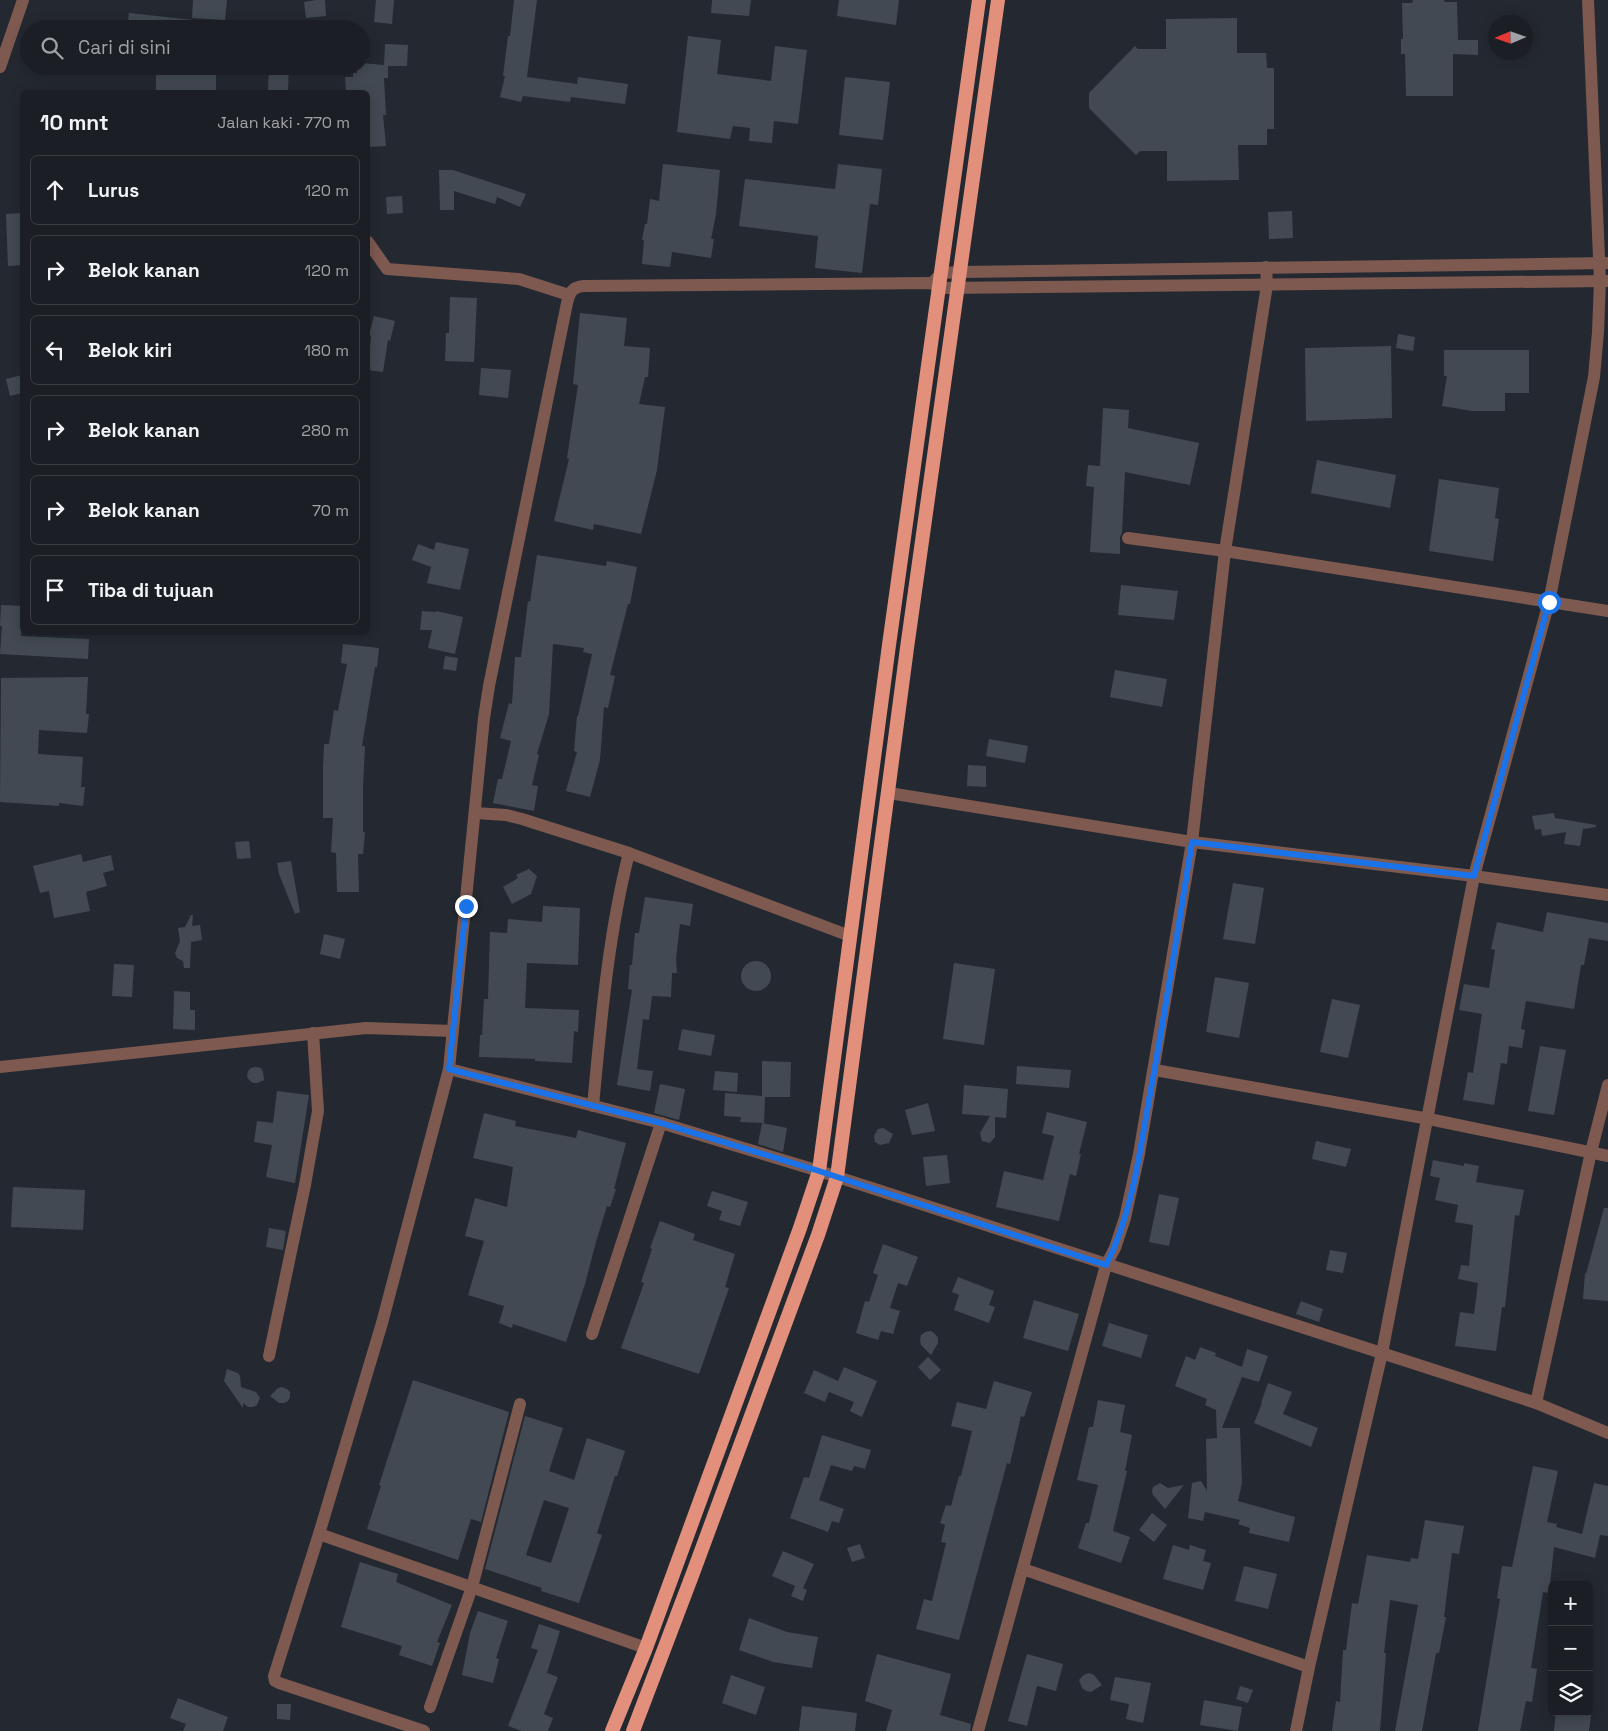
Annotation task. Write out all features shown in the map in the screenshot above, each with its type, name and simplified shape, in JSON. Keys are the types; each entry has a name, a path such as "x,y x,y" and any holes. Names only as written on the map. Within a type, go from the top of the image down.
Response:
{"highway":[{"path":"612,1731 646,1648 803,1220 819,1171 887,654 979,0"},
{"path":"633,1731 818,1235 837,1177 998,0"}],"street":[{"path":"0,67 23,0"},
{"path":"1296,1731 1309,1667 1382,1353 1474,876 1549,602 1594,377 1604,281 1604,263 1588,0"},
{"path":"370,245 387,269 519,279 570,295"},
{"path":"938,281 960,272 1604,263"},
{"path":"978,1731 1106,1265 1115,1248 1125,1218 1140,1154 1192,842 1226,551 1267,285 1266,267"},
{"path":"424,1731 279,1683 274,1679 382,1323 449,1069 484,718 572,290 576,287 584,286 938,281 959,288 1604,281"},
{"path":"1128,538 1226,551 1608,611"},
{"path":"889,793 1192,842 1474,876 1608,895"},
{"path":"475,813 506,815 629,853 850,936"},
{"path":"593,1106 615,912 629,853"},
{"path":"0,1067 366,1028 453,1031"},
{"path":"269,1356 305,1186 318,1111 313,1034"},
{"path":"449,1069 661,1123 819,1171 1536,1403 1608,1433"},
{"path":"1155,1070 1428,1119 1608,1156"},
{"path":"1536,1403 1608,1085"},
{"path":"592,1334 661,1123"},
{"path":"430,1707 472,1587 520,1404"},
{"path":"319,1534 646,1648"},
{"path":"1023,1569 1309,1667"}],"building":[{"path":"193,0 227,0 225,20 192,18"},
{"path":"325,0 326,16 306,18 304,2"},
{"path":"376,0 394,0 392,24 374,22"},
{"path":"514,0 537,0 527,77 577,84 578,77 628,84 625,104 571,97 570,102 523,96 521,102 500,97 505,76 503,76"},
{"path":"712,0 751,0 749,16 711,13"},
{"path":"839,0 899,0 896,25 837,16"},
{"path":"1413,0 1457,2 1458,40 1478,40 1478,55 1453,54 1453,96 1406,96 1405,54 1401,54 1401,39 1403,39 1402,3 1412,3"},
{"path":"129,13 193,20 128,20"},
{"path":"1237,18 1237,53 1266,53 1267,68 1274,68 1274,129 1267,129 1267,145 1238,145 1239,180 1167,181 1167,151 1140,151 1136,155 1089,108 1089,93 1135,46 1138,49 1166,49 1166,19"},
{"path":"688,36 721,40 717,74 771,81 775,46 807,50 798,124 774,121 772,143 749,141 750,128 733,126 730,139 677,132"},
{"path":"385,44 408,45 407,66 388,66 388,78 384,78 386,115 383,115 386,146 370,147 370,90 346,90 345,77 370,75 370,64 384,65"},
{"path":"156,75 216,75 216,90 156,90"},
{"path":"269,75 289,75 288,90 268,90"},
{"path":"845,77 890,82 883,140 839,135"},
{"path":"663,164 720,170 716,214 711,239 714,239 711,258 672,252 670,267 642,264 644,240 642,240 645,224 647,224 650,199 659,201"},
{"path":"838,164 882,169 878,205 870,204 862,273 815,268 818,236 739,226 745,179 835,189"},
{"path":"439,170 453,170 526,194 520,207 497,197 495,204 454,191 454,210 440,210"},
{"path":"402,196 403,213 387,214 386,197"},
{"path":"1292,211 1293,238 1269,239 1268,212"},
{"path":"20,213 20,265 8,266 6,214"},
{"path":"450,297 477,298 474,362 445,361 446,333 449,333"},
{"path":"580,313 627,318 624,346 650,348 648,377 645,377 639,404 665,407 657,470 641,534 594,524 593,530 554,521 569,459 567,458 578,385 573,384"},
{"path":"374,316 395,321 390,341 388,340 383,372 370,370 370,331"},
{"path":"1398,334 1415,337 1413,351 1396,348"},
{"path":"1391,346 1392,418 1306,421 1305,348"},
{"path":"1444,350 1529,350 1529,393 1505,393 1505,411 1472,411 1442,406 1447,376 1444,376"},
{"path":"481,368 511,370 508,398 479,395"},
{"path":"20,376 20,394 10,396 6,379"},
{"path":"1103,408 1129,410 1128,428 1199,443 1190,485 1125,472 1120,554 1090,552 1094,487 1086,486 1088,465 1100,466"},
{"path":"1317,460 1396,475 1390,508 1311,493"},
{"path":"1439,479 1499,488 1495,518 1499,519 1493,561 1429,551"},
{"path":"436,542 469,549 460,590 427,583 431,567 412,560 418,544 434,550"},
{"path":"537,555 606,566 607,561 637,567 630,604 628,604 610,675 615,676 608,708 604,707 600,760 590,797 566,791 577,752 574,751 577,716 592,654 583,652 584,648 553,644 549,714 537,754 539,755 532,785 538,786 534,811 493,803 498,779 502,779 511,741 500,738 509,703 512,704 515,657 521,657 528,601 530,602"},
{"path":"1121,585 1178,591 1174,620 1118,615"},
{"path":"1,605 20,606 21,636 89,639 88,659 0,654 2,626 0,626"},
{"path":"422,611 436,611 463,617 455,654 428,648 432,630 420,630"},
{"path":"343,644 379,648 362,746 365,746 363,832 365,832 363,854 358,854 359,892 337,892 336,853 331,852 333,818 323,818 324,744 329,744 334,710 338,711 347,664 341,663"},
{"path":"445,656 458,658 456,671 443,669"},
{"path":"1115,670 1167,679 1162,707 1110,697"},
{"path":"88,677 86,714 89,714 87,733 39,730 38,754 83,757 81,787 85,787 83,806 59,803 59,806 0,802 1,678"},
{"path":"989,739 1028,746 1025,763 986,756"},
{"path":"968,765 986,766 986,787 967,786"},
{"path":"1554,813 1555,818 1596,825 1596,827 1583,829 1580,846 1564,844 1566,832 1542,836 1541,829 1535,830 1532,816"},
{"path":"249,841 251,858 237,859 235,842"},
{"path":"81,854 83,862 111,855 114,870 103,873 107,886 86,892 90,911 54,918 49,891 40,893 33,866"},
{"path":"291,861 300,912 295,914 279,874 277,863"},
{"path":"529,869 537,876 531,894 512,904 503,887 518,878 516,875"},
{"path":"1233,883 1264,888 1255,944 1223,939"},
{"path":"645,897 693,904 690,926 680,924 676,959 677,973 672,973 671,997 652,996 649,1020 643,1019 637,1069 653,1071 650,1091 617,1085 632,990 628,989 630,965 632,965 635,933 639,933"},
{"path":"543,906 580,908 578,965 527,963 525,1008 579,1010 578,1032 574,1031 572,1063 535,1061 535,1059 479,1057 484,999 488,999 490,932 507,933 508,919 542,922"},
{"path":"1547,912 1608,923 1608,941 1589,938 1584,965 1581,965 1574,1009 1526,1001 1521,1029 1525,1030 1522,1048 1509,1046 1507,1064 1501,1063 1494,1105 1463,1100 1468,1072 1473,1073 1482,1014 1459,1010 1464,984 1489,988 1495,950 1491,949 1497,922 1543,932"},
{"path":"191,915 193,915 192,926 200,925 202,940 191,942 190,968 184,968 183,961 177,958 175,953 180,941 178,928 185,927"},
{"path":"324,934 345,939 340,959 320,954"},
{"path":"756,961 767,965 771,976 767,987 756,991 745,987 741,976 745,965"},
{"path":"954,963 995,969 984,1045 943,1039"},
{"path":"114,964 134,965 132,997 112,996"},
{"path":"1215,977 1249,983 1239,1038 1206,1032"},
{"path":"174,991 190,992 190,1010 195,1010 195,1030 173,1029"},
{"path":"1332,999 1360,1005 1348,1058 1320,1052"},
{"path":"682,1029 715,1035 711,1056 678,1050"},
{"path":"1540,1046 1566,1050 1554,1115 1528,1111"},
{"path":"762,1061 791,1062 790,1097 765,1097 764,1123 740,1122 741,1117 724,1116 725,1093 762,1096"},
{"path":"1017,1066 1071,1070 1069,1088 1016,1084"},
{"path":"251,1068 261,1068 264,1080 253,1083 247,1076"},
{"path":"715,1071 738,1073 737,1092 713,1090"},
{"path":"660,1084 685,1089 679,1120 654,1113"},
{"path":"964,1085 1008,1089 1006,1118 995,1117 995,1137 990,1143 982,1141 980,1133 990,1116 962,1114"},
{"path":"277,1091 309,1095 295,1183 266,1177 272,1145 254,1142 257,1121 273,1123"},
{"path":"928,1103 935,1131 912,1135 905,1110"},
{"path":"1047,1112 1087,1122 1076,1176 1070,1174 1059,1221 996,1207 1004,1171 1043,1180 1054,1136 1042,1133"},
{"path":"484,1113 516,1121 515,1126 576,1138 578,1130 626,1143 614,1189 616,1189 610,1207 607,1206 566,1342 513,1324 512,1328 499,1323 504,1306 468,1295 484,1241 465,1236 475,1198 507,1207 513,1167 473,1158"},
{"path":"762,1123 787,1128 783,1152 758,1144"},
{"path":"883,1128 893,1134 889,1143 880,1145 875,1142 874,1136 878,1129"},
{"path":"1316,1141 1351,1149 1346,1167 1312,1159"},
{"path":"947,1155 950,1183 926,1186 923,1157"},
{"path":"1433,1160 1464,1166 1464,1163 1479,1166 1476,1182 1524,1190 1519,1216 1515,1215 1505,1307 1502,1307 1496,1351 1455,1346 1460,1312 1474,1314 1478,1283 1458,1279 1461,1265 1469,1266 1473,1225 1455,1222 1458,1205 1435,1200 1440,1178 1430,1176"},
{"path":"13,1187 85,1190 83,1230 11,1227"},
{"path":"712,1191 748,1202 740,1226 719,1220 722,1211 707,1206"},
{"path":"1159,1194 1179,1198 1169,1246 1149,1242"},
{"path":"1604,1208 1608,1208 1608,1301 1583,1299 1585,1273"},
{"path":"660,1221 695,1234 693,1240 735,1254 725,1287 729,1288 699,1374 621,1348 644,1283 641,1282 652,1249 650,1248"},
{"path":"269,1228 286,1231 283,1250 266,1247"},
{"path":"883,1244 918,1257 907,1286 898,1283 890,1308 900,1311 893,1334 881,1331 878,1340 856,1333 865,1301 869,1302 878,1275 873,1273"},
{"path":"1330,1250 1347,1253 1343,1273 1326,1270"},
{"path":"958,1277 994,1291 989,1305 995,1307 989,1323 954,1310 959,1295 952,1292"},
{"path":"1034,1300 1079,1314 1068,1351 1023,1338"},
{"path":"1301,1301 1323,1309 1319,1322 1296,1314"},
{"path":"1109,1323 1148,1335 1141,1358 1102,1346"},
{"path":"931,1331 938,1338 938,1343 931,1355 921,1345 920,1340 921,1335"},
{"path":"1200,1347 1216,1353 1215,1356 1242,1367 1247,1349 1268,1356 1259,1382 1242,1377 1222,1428 1240,1428 1242,1483 1238,1501 1295,1517 1289,1542 1249,1533 1250,1528 1238,1524 1240,1520 1205,1512 1203,1521 1188,1518 1192,1483 1201,1481 1207,1491 1206,1439 1217,1438 1216,1410 1205,1405 1207,1399 1175,1386 1186,1356 1195,1360"},
{"path":"928,1357 941,1370 930,1380 918,1367"},
{"path":"844,1367 877,1381 862,1417 850,1411 854,1402 829,1392 825,1402 804,1393 814,1370 838,1381"},
{"path":"227,1369 238,1373 241,1387 256,1392 260,1398 257,1405 248,1407 243,1403 243,1408 224,1381"},
{"path":"413,1380 509,1412 481,1522 471,1519 458,1560 367,1529 381,1486 379,1485"},
{"path":"994,1381 1032,1392 1024,1417 1021,1416 1010,1464 1007,1463 959,1640 916,1629 924,1599 932,1601 946,1543 941,1542 945,1525 940,1523 946,1505 951,1506 959,1476 961,1476 972,1431 951,1426 957,1402 986,1409"},
{"path":"1268,1383 1292,1392 1283,1414 1318,1428 1311,1447 1254,1423"},
{"path":"282,1387 290,1392 290,1397 288,1401 279,1403 270,1396 278,1388"},
{"path":"1098,1400 1125,1405 1120,1432 1132,1435 1125,1471 1127,1471 1113,1531 1130,1537 1121,1563 1078,1548 1086,1523 1089,1523 1098,1485 1077,1480 1089,1427 1093,1427"},
{"path":"525,1416 563,1428 549,1471 574,1480 587,1438 625,1451 597,1533 602,1535 579,1603 541,1591 542,1588 485,1569","holes":["544,1500 569,1508 551,1563 526,1555"]},
{"path":"822,1435 871,1450 865,1469 854,1466 852,1471 831,1465 819,1500 844,1509 839,1523 832,1521 828,1532 790,1518 804,1477 809,1478"},
{"path":"1533,1466 1558,1471 1547,1522 1557,1524 1556,1527 1582,1534 1594,1483 1608,1486 1608,1536 1600,1535 1595,1558 1554,1547 1550,1581 1548,1581 1548,1593 1543,1592 1531,1668 1537,1669 1532,1702 1526,1701 1520,1731 1478,1731 1500,1599 1497,1598 1502,1566 1512,1567"},
{"path":"1160,1483 1168,1488 1184,1485 1165,1509 1153,1495 1152,1491 1153,1487"},
{"path":"1152,1513 1167,1525 1154,1542 1139,1530"},
{"path":"1425,1520 1464,1526 1459,1554 1452,1553 1444,1617 1446,1617 1439,1653 1436,1653 1422,1731 1395,1731 1418,1605 1390,1600 1384,1653 1386,1653 1380,1731 1332,1731 1336,1701 1340,1702 1343,1650 1346,1650 1352,1603 1358,1604 1367,1555 1410,1562 1411,1558 1418,1559"},
{"path":"860,1544 865,1558 852,1562 847,1548"},
{"path":"1173,1545 1189,1550 1190,1545 1206,1550 1203,1561 1211,1563 1203,1590 1163,1579"},
{"path":"783,1551 814,1564 803,1588 807,1590 803,1601 791,1596 795,1586 772,1576"},
{"path":"360,1562 398,1574 396,1582 452,1605 437,1642 440,1643 432,1666 399,1655 402,1646 341,1627"},
{"path":"1244,1566 1277,1574 1268,1609 1235,1601"},
{"path":"478,1611 508,1621 496,1658 499,1659 493,1683 462,1675 470,1633"},
{"path":"749,1618 787,1632 818,1637 812,1668 773,1662 739,1650"},
{"path":"539,1624 560,1631 547,1673 558,1677 544,1714 553,1718 548,1731 522,1731 508,1726 538,1650 531,1648"},
{"path":"877,1654 951,1674 940,1715 971,1724 970,1731 886,1731 892,1710 865,1701"},
{"path":"1027,1654 1063,1664 1056,1691 1037,1686 1027,1726 1008,1721"},
{"path":"1089,1673 1094,1675 1102,1685 1091,1692 1082,1688 1079,1680"},
{"path":"731,1675 765,1687 756,1715 722,1703"},
{"path":"1115,1677 1151,1683 1143,1723 1126,1719 1129,1704 1110,1700"},
{"path":"1240,1686 1253,1690 1248,1703 1236,1699"},
{"path":"178,1698 228,1717 223,1731 183,1731 186,1724 170,1718"},
{"path":"1204,1700 1242,1707 1238,1731 1200,1725"},
{"path":"277,1704 291,1704 290,1720 277,1719"},
{"path":"802,1706 857,1713 855,1731 799,1731"},
{"path":"1556,1716 1591,1716 1589,1731 1554,1731"}],"route":[{"path":"466,906 449,1069 661,1123 819,1171 1106,1265 1115,1248 1125,1218 1140,1154 1192,842 1474,876 1549,602"}]}
